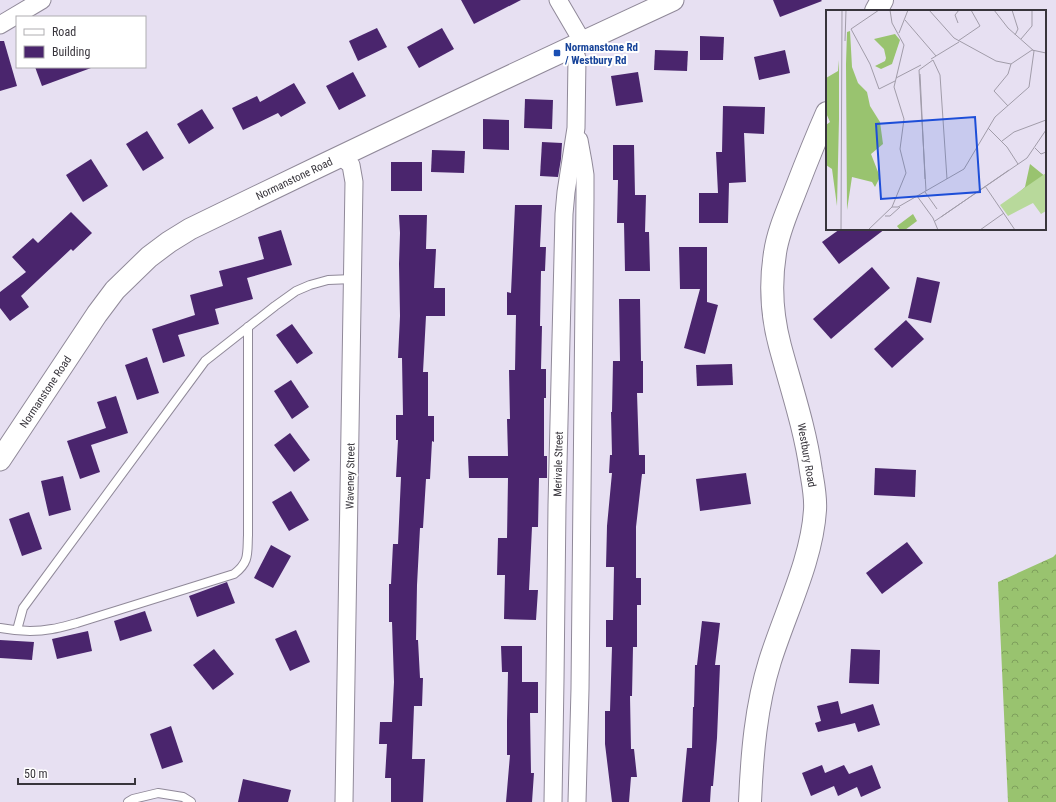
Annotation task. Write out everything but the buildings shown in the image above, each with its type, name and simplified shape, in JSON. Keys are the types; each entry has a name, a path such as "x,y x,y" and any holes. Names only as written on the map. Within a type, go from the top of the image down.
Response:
{"main road":[{"path":"877,10 882,0"},
{"name":"Westbury Road","path":"750,802 753,750 760,702 770,662 808,552 813,531 815,508 813,480 808,450 779,344 774,318 772,276 775,253 781,228 826,115"}],"street":[{"path":"0,25 42,0"},
{"name":"Merivale Street","path":"553,802 556,680 557,505 564,214 576,128 577,58 576,44 558,0"},
{"name":"Normanstone Road","path":"0,460 97,314 115,290 149,257 170,242 190,229 340,156 668,1"},
{"name":"Merivale Street","path":"576,128 583,162 585,198 578,802"},
{"name":"Waveney Street","path":"340,156 351,165 354,182 344,802"}],"lane":[{"path":"17,630 23,608 205,361 296,291 328,280 353,279"},
{"path":"0,628 17,630 50,630 234,574 240,569 245,562 248,535 248,327"},
{"path":"128,802 133,799 158,794 183,797 191,802"}],"green space":[{"path":"1056,554 1056,802 1008,802 998,582 1053,557"}],"place":[{"name":"Normanstone Rd / Westbury Rd","path":"557,53"}]}
